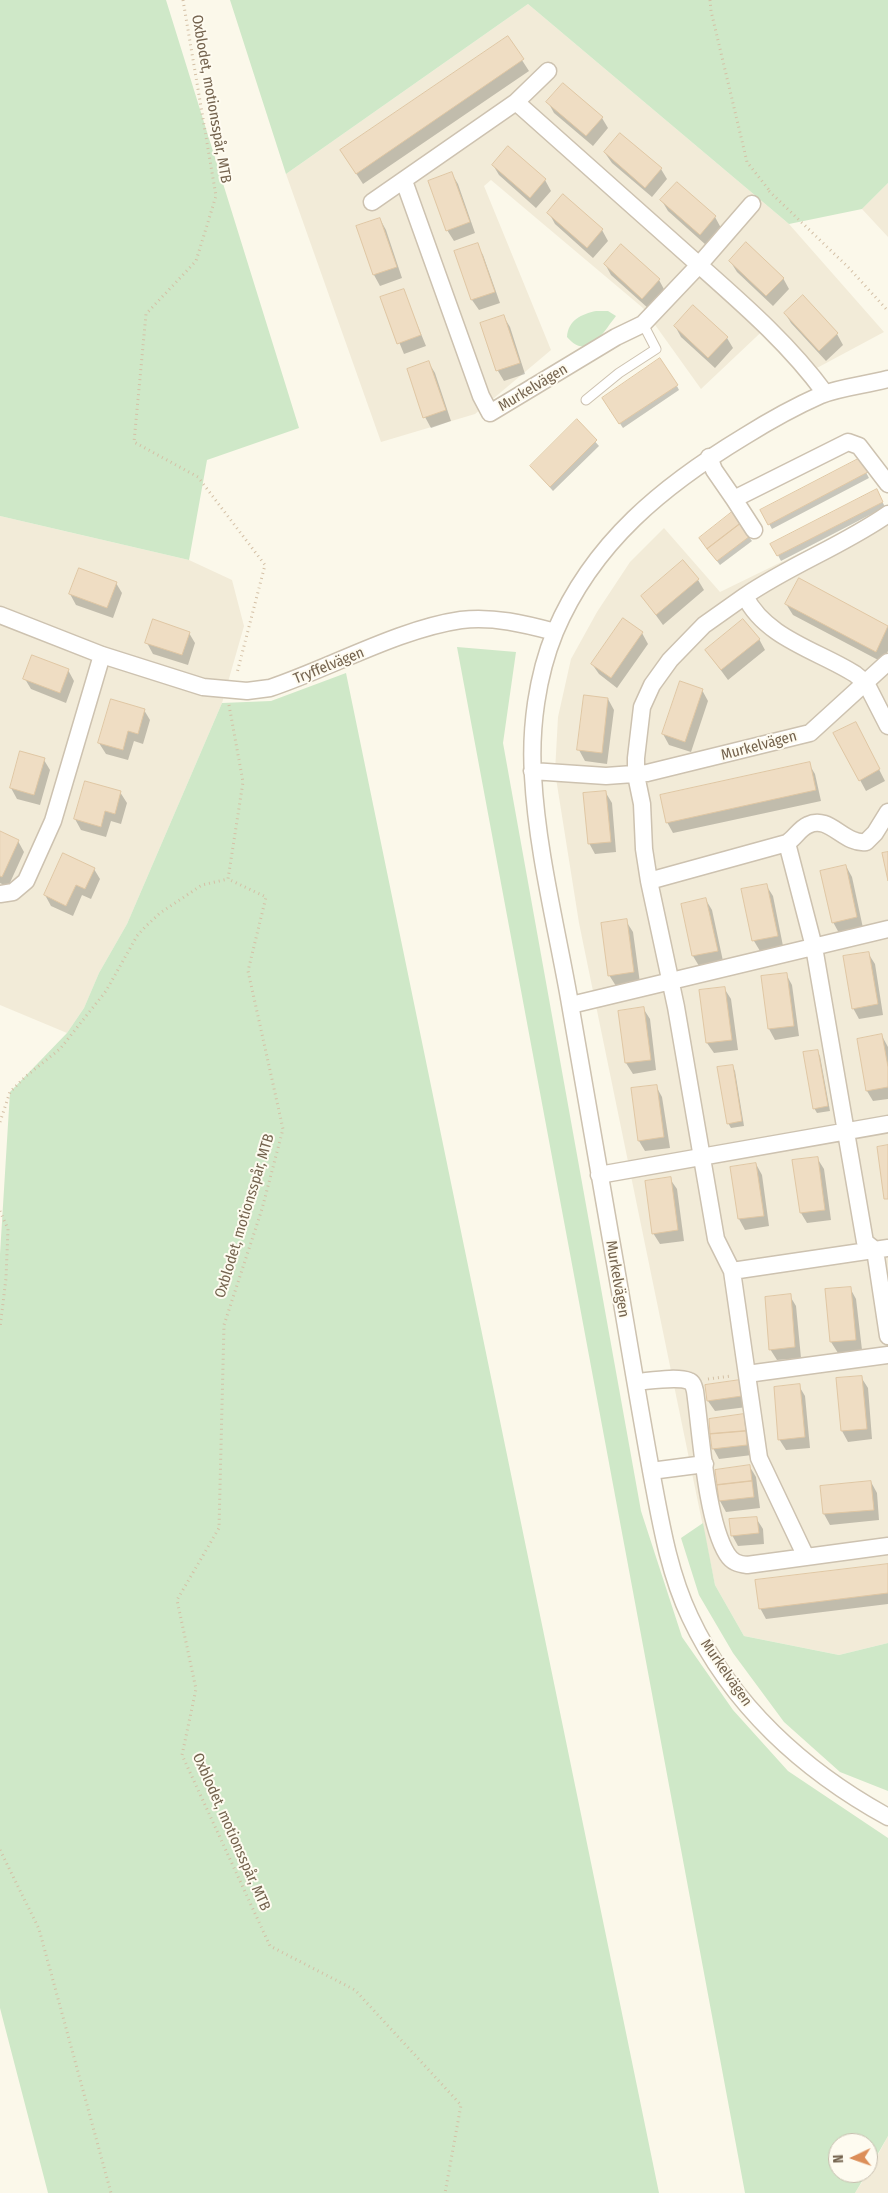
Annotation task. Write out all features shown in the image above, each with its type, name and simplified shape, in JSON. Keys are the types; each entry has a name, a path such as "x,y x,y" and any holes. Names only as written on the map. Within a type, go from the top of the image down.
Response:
{"street":[{"path":"372,202 516,102 548,72"},
{"path":"516,102 767,327 804,366 825,393"},
{"name":"Murkelvägen","path":"404,180 481,396 490,414 616,337 643,324 699,265 752,204"},
{"name":"Murkelvägen","path":"888,379 825,393 774,418 709,457 659,494 616,535 584,578 555,632 536,701 532,771 536,816 571,1004 598,1175 651,1471 669,1560 682,1596 704,1644 743,1701 790,1750 834,1785 888,1817"},
{"path":"734,499 848,442 859,446 888,484"},
{"path":"709,457 714,470 754,530"},
{"path":"806,1557 759,1458 732,1271 716,1239 670,981 649,881 644,849 642,804 636,775 638,731 642,707 652,685 670,660 704,625 768,580 858,535 888,514"},
{"path":"746,596 758,614 775,630 845,667 866,683 888,726"},
{"name":"Tryffelvägen","path":"0,614 102,654 203,687 233,690 270,688 412,632 461,620 505,621 555,632"},
{"path":"0,894 13,892 26,881 53,821 102,654"},
{"name":"Murkelvägen","path":"532,771 606,776 636,775 726,755 810,733 888,662"},
{"path":"649,881 787,843 801,830 816,822 825,824 853,842 866,842 875,833 888,812"},
{"path":"787,843 814,947 865,1242 882,1249"},
{"path":"571,1004 888,929"},
{"path":"598,1175 888,1124"},
{"path":"732,1271 882,1249"},
{"path":"882,1249 888,1336"},
{"path":"747,1374 888,1355"},
{"path":"636,1382 690,1381 695,1390 711,1504 721,1540 728,1555 736,1564 747,1565 888,1546"},
{"path":"651,1471 705,1464"}],"lane":[{"path":"586,400 619,373 656,349 643,324"}],"path":[{"name":"Oxblodet, motionsspår, MTB","path":"183,0 216,196 196,261 146,314 134,442 198,477 265,565 229,706 243,782 228,879 266,897 248,971 283,1128 262,1209 224,1325 219,1528 177,1600 196,1689 182,1756 220,1833 270,1946 355,1990 461,2105 445,2193"},
{"path":"710,0 747,162 769,190 849,268 888,311"},
{"path":"752,204 769,190"},
{"path":"0,1122 10,1092 25,1076 60,1049 106,991 137,936 145,927 160,913 202,885 228,879"},
{"path":"0,1211 8,1229 6,1278 0,1328"},
{"path":"690,1381 747,1374"},
{"path":"0,1850 39,1929 111,2193"}],"shaded area":[{"path":"528,4 789,224 884,332 815,369 773,321 701,389 643,308 491,180 484,186 551,350 475,414 381,442 286,174"},
{"path":"888,183 888,237 862,209"},
{"path":"888,510 888,1643 839,1655 744,1636 715,1585 579,923 555,772 558,717 571,659 597,612 630,562 664,528 720,592"},
{"path":"0,516 189,560 232,580 244,626 222,703 127,924 99,973 84,1008 67,1033 0,1005"},
{"path":"888,2136 888,2193 855,2193 862,2183 878,2183 878,2154"}],"green space":[{"path":"0,0 166,0 299,428 207,460 189,560 0,516"},
{"path":"230,0 888,0 888,183 862,209 789,224 528,4 286,174"},
{"path":"596,311 608,311 616,316 595,342 582,346 575,344 567,337 570,326 581,316"},
{"path":"457,647 516,652 503,743 641,1511 682,1637 733,1710 788,1771 888,1838 888,2136 878,2154 878,2133 828,2133 828,2183 861,2183 855,2193 745,2193"},
{"path":"346,673 659,2193 48,2193 0,2008 0,1254 10,1092 67,1033 84,1008 99,973 127,924 222,703 271,701"},
{"path":"703,1523 715,1585 744,1636 839,1655 888,1643 888,1791 840,1772 784,1722 733,1653 699,1595 681,1538"}],"building":[{"path":"508,36 524,59 356,174 340,150"},
{"path":"563,83 603,117 586,136 546,102"},
{"path":"620,133 662,168 645,188 604,152"},
{"path":"508,146 546,179 530,198 492,165"},
{"path":"452,172 470,222 446,231 428,181"},
{"path":"677,182 716,216 700,235 660,200"},
{"path":"563,194 603,229 587,248 547,213"},
{"path":"380,218 397,267 373,275 356,226"},
{"path":"746,242 784,278 766,296 729,261"},
{"path":"478,243 495,292 471,300 454,251"},
{"path":"621,244 660,279 642,299 604,264"},
{"path":"404,289 421,335 397,344 380,297"},
{"path":"803,295 838,333 819,351 784,313"},
{"path":"693,305 728,337 708,358 674,326"},
{"path":"504,315 520,363 496,371 480,323"},
{"path":"660,358 678,385 619,424 602,398"},
{"path":"429,361 446,410 423,418 407,369"},
{"path":"577,419 597,440 550,487 530,466"},
{"path":"860,458 868,472 768,525 760,510"},
{"path":"877,489 883,502 777,556 770,544"},
{"path":"732,512 741,523 707,549 699,538"},
{"path":"741,523 750,536 717,561 707,549"},
{"path":"683,560 699,579 656,615 641,596"},
{"path":"79,568 117,582 107,608 69,594"},
{"path":"799,578 888,626 876,652 785,604"},
{"path":"623,618 643,632 611,678 591,664"},
{"path":"153,619 190,632 182,655 145,643"},
{"path":"743,619 760,639 721,670 705,650"},
{"path":"32,655 69,669 60,693 23,679"},
{"path":"680,681 703,689 685,742 662,734"},
{"path":"584,695 608,698 602,753 577,750"},
{"path":"111,699 145,709 138,734 128,731 123,750 98,743"},
{"path":"856,722 880,769 859,781 833,733"},
{"path":"20,751 45,758 34,795 10,788"},
{"path":"810,762 816,790 666,823 660,795"},
{"path":"85,781 121,791 115,814 105,811 101,827 74,819"},
{"path":"606,791 611,842 588,844 583,793"},
{"path":"0,831 19,840 2,877 0,876"},
{"path":"888,852 888,881 882,853"},
{"path":"63,853 95,868 85,889 76,885 66,906 44,895"},
{"path":"846,865 857,917 832,923 820,871"},
{"path":"767,884 778,936 752,941 741,889"},
{"path":"706,898 718,951 692,956 681,904"},
{"path":"627,919 634,972 608,976 601,923"},
{"path":"869,952 878,1004 852,1009 843,956"},
{"path":"787,973 794,1026 768,1029 761,976"},
{"path":"725,987 732,1040 706,1043 699,990"},
{"path":"644,1007 651,1060 625,1063 618,1011"},
{"path":"882,1034 888,1067 888,1087 866,1091 857,1039"},
{"path":"818,1050 828,1106 813,1109 803,1052"},
{"path":"733,1065 742,1121 727,1124 717,1067"},
{"path":"657,1085 664,1137 638,1141 631,1088"},
{"path":"888,1145 888,1199 884,1199 877,1147"},
{"path":"818,1157 825,1210 800,1213 792,1160"},
{"path":"756,1163 764,1216 738,1219 730,1167"},
{"path":"671,1177 678,1230 652,1234 645,1181"},
{"path":"851,1287 856,1340 830,1342 825,1289"},
{"path":"791,1294 795,1347 769,1350 765,1297"},
{"path":"862,1376 867,1429 841,1431 836,1378"},
{"path":"740,1380 742,1396 707,1401 705,1385"},
{"path":"800,1384 805,1437 778,1440 774,1387"},
{"path":"744,1414 746,1431 710,1434 709,1419"},
{"path":"746,1431 747,1445 712,1449 710,1434"},
{"path":"750,1465 752,1481 717,1485 715,1470"},
{"path":"752,1481 754,1497 719,1501 717,1485"},
{"path":"871,1481 874,1510 823,1514 820,1486"},
{"path":"757,1517 759,1533 731,1536 729,1519"},
{"path":"888,1564 888,1593 759,1609 755,1580"}]}
